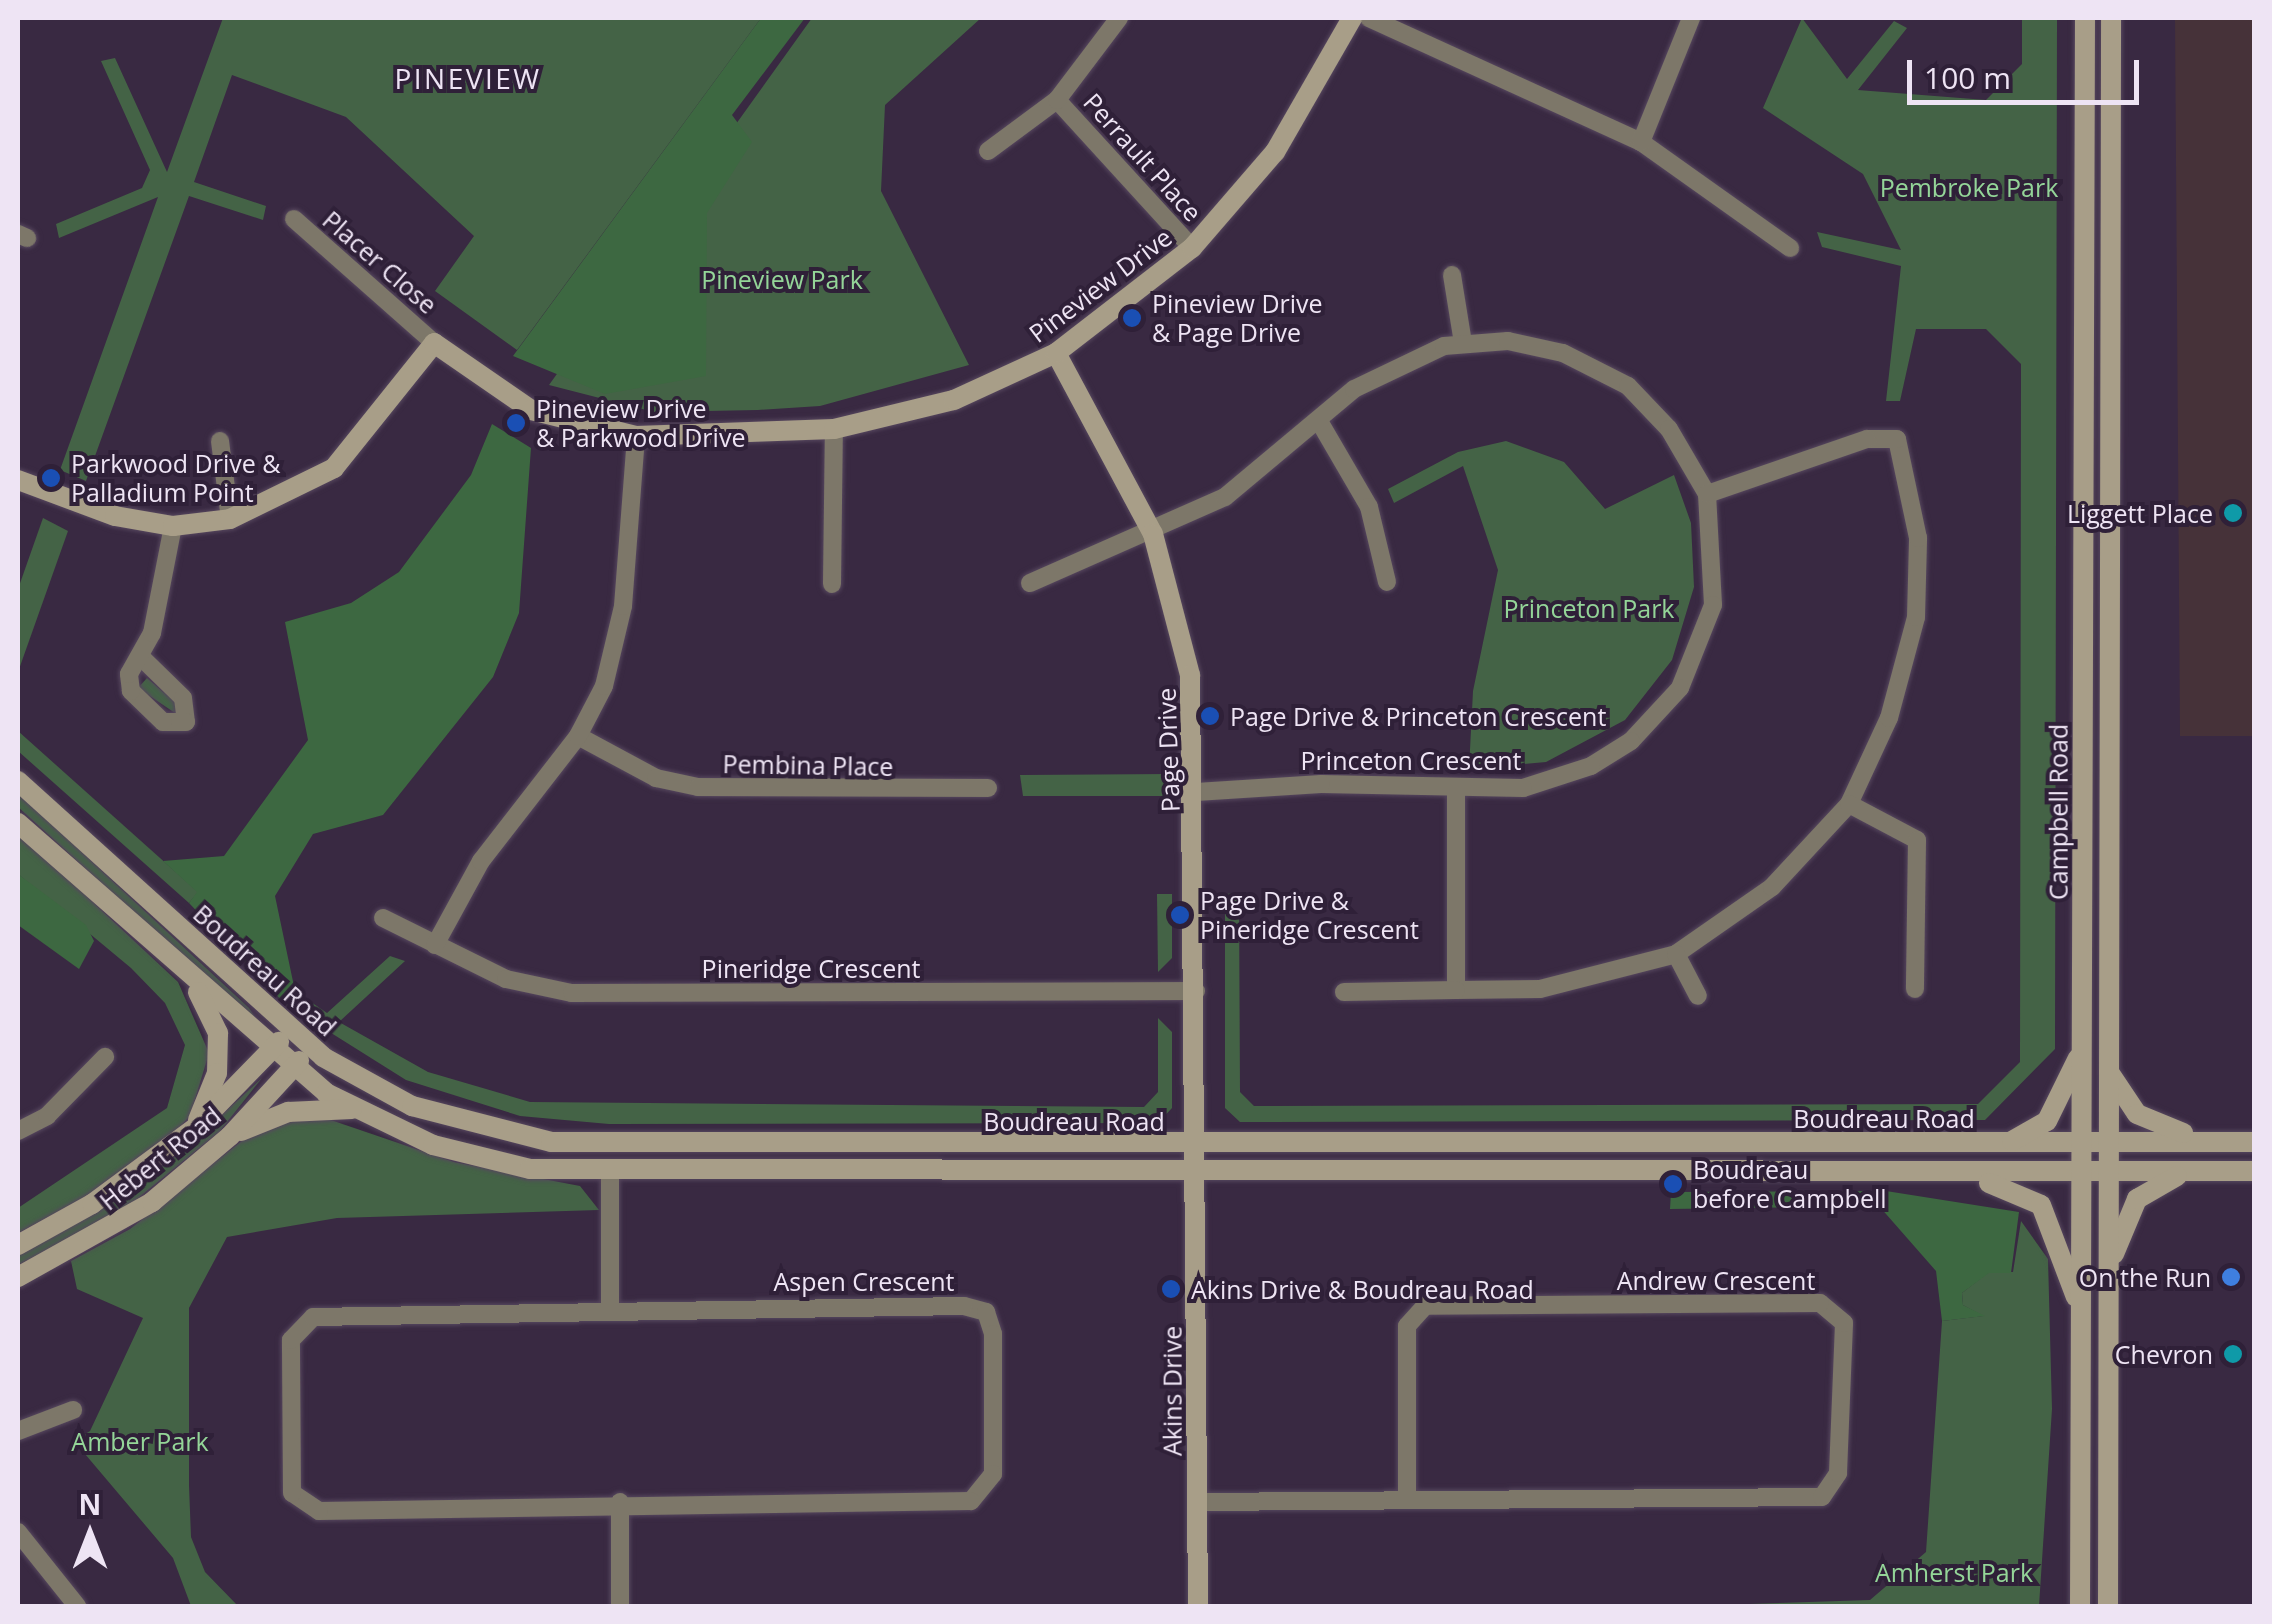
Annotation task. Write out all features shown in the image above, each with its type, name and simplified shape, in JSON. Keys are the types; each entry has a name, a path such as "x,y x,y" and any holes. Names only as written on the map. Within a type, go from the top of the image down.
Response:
{"main road":[{"name":"Pineview Drive","path":"434,343 531,410 636,436 834,430 954,400 1056,353 1192,248 1275,152 1352,18"},
{"name":"Campbell Road","path":"2080,1599 2085,18"},
{"name":"Campbell Road","path":"2108,1599 2111,18"},
{"path":"18,480 94,511 173,526 230,519 334,468 434,343"},
{"name":"Page Drive","path":"1056,353 1152,534 1184,641 1196,792 1197,1174"},
{"name":"Boudreau Road","path":"18,781 309,1047 412,1106 551,1142 1197,1146 2254,1142"},
{"path":"18,823 292,1070 352,1110 467,1156 610,1176 2254,1172"},
{"path":"194,984 218,1033 217,1072 196,1127"},
{"name":"Hebert Road","path":"18,1245 92,1204 196,1127 288,1031"},
{"path":"2010,1143 2056,1110 2084,1042"},
{"name":"Hebert Road","path":"18,1277 121,1224 230,1136 309,1047"},
{"path":"2109,1071 2152,1124 2254,1142"},
{"path":"230,1136 288,1112 352,1110"},
{"path":"2107,1274 2136,1199 2186,1172"},
{"name":"Akins Drive","path":"1197,1174 1198,1606"},
{"path":"1948,1174 2006,1186 2041,1205 2080,1308"}],"street":[{"name":"Perrault Place","path":"988,150 1058,100 1119,18"},
{"path":"1370,18 1641,142 1790,248"},
{"path":"1641,142 1691,18"},
{"name":"Perrault Place","path":"1058,100 1192,248"},
{"name":"Placer Close","path":"294,219 434,343"},
{"path":"1452,275 1462,343"},
{"name":"Princeton Crescent","path":"1030,584 1152,534 1226,497 1392,365 1462,343 1545,347 1628,386 1669,429 1707,494 1713,605 1692,669 1666,707 1612,754 1570,776 1456,790 1320,784 1196,792"},
{"path":"1319,421 1369,507 1387,582"},
{"path":"832,584 834,430"},
{"path":"435,945 481,861 578,736 616,650 636,436"},
{"path":"1344,992 1540,989 1676,954 1772,888 1849,804 1889,718 1916,617 1918,538 1897,439 1867,439 1707,494"},
{"path":"220,440 230,519"},
{"path":"142,658 173,526"},
{"name":"Pembina Place","path":"578,736 656,778 698,787 988,788"},
{"path":"1456,790 1456,990"},
{"path":"1849,804 1917,840 1915,989"},
{"name":"Pineridge Crescent","path":"383,918 506,978 572,993 1196,991"},
{"path":"1676,954 1698,996"},
{"path":"18,1131 47,1116 105,1057"},
{"path":"610,1176 610,1306"},
{"name":"Andrew Crescent","path":"1198,1502 1822,1497 1838,1473 1844,1323 1820,1303 1425,1306 1408,1326 1406,1500"},
{"name":"Aspen Crescent","path":"610,1306 974,1306 993,1334 993,1474 979,1498 620,1502 319,1511 298,1504 292,1488 291,1340 305,1319 388,1308 610,1306"},
{"path":"18,1431 73,1410"},
{"path":"620,1502 620,1606"},
{"path":"18,1532 76,1606"},
{"path":"2080,1599 2108,1599"}],"shaded area":[{"path":"2175,18 2254,18 2254,736 2180,736"}],"green space":[{"path":"223,18 761,18 517,350 435,291 474,236 346,117 232,75 194,182 266,206 263,220 189,196 86,481 60,470 158,197 59,238 56,224 142,188 150,170 101,61 115,58 167,172"},
{"path":"761,18 805,18 732,115 752,142 707,213 706,376 605,394 513,356"},
{"name":"Pineview Park","path":"812,18 981,18 885,105 881,191 969,365 820,406 758,410 654,412 549,385"},
{"name":"Pembroke Park","path":"1802,18 1847,79 1894,21 1907,28 1858,90 1986,100 2022,64 2022,18 2057,18 2055,1049 1985,1120 1240,1122 1225,1108 1225,894 1239,893 1240,1092 1254,1106 1978,1104 2020,1062 2021,364 1986,329 1916,329 1900,401 1886,401 1901,266 1822,247 1817,232 1901,250 1863,174 1763,108"},
{"path":"492,424 531,448 519,613 493,677 383,815 313,834 275,896 295,991 285,1004 189,903 197,892 163,861 224,856 308,740 285,622 351,603 399,572 471,475"},
{"name":"Princeton Park","path":"1506,441 1564,462 1605,509 1674,475 1691,523 1694,587 1672,660 1625,720 1546,762 1469,769 1473,691 1498,570 1463,466 1394,503 1388,489 1458,452"},
{"path":"43,518 68,531 18,672 18,589"},
{"path":"147,678 177,704 178,715 138,688"},
{"path":"18,731 198,892 189,903 18,751"},
{"path":"1171,774 1171,796 1023,796 1020,775"},
{"path":"18,793 249,1008 264,1031 18,807"},
{"path":"18,832 178,982 209,1053 190,1116 174,1133 102,1188 18,1233 18,1208 167,1108 185,1045 165,1003 131,968 18,874"},
{"path":"18,874 86,925 94,941 79,969 18,925"},
{"path":"1157,894 1172,894 1172,958 1158,972"},
{"path":"390,956 405,961 339,1022 428,1072 530,1102 1144,1107 1158,1092 1158,1018 1172,1032 1172,1108 1158,1123 609,1124 520,1116 406,1080 285,1004 295,991 327,1013"},
{"path":"262,1078 220,1131 126,1208 18,1265 18,1255 179,1154"},
{"name":"Amber Park","path":"322,1117 454,1162 580,1186 599,1210 337,1218 227,1237 189,1308 189,1485 191,1537 205,1572 238,1606 191,1606 173,1558 74,1441 90,1431 143,1318 77,1289 71,1261 130,1229 243,1140 284,1120"},
{"path":"1886,1191 2019,1212 2011,1273 1989,1273 1962,1293 1963,1305 1985,1316 1942,1321 1936,1271 1879,1206 1670,1209 1671,1192"},
{"name":"Amherst Park","path":"2021,1221 2048,1259 2052,1409 2039,1606 1690,1606 1870,1600 1926,1552 1942,1321 1983,1316 1963,1305 1962,1293 1989,1272 2013,1272"}],"place":[{"name":"Pineview Drive & Page Drive","path":"1132,318"},
{"name":"Pineview Drive & Parkwood Drive","path":"516,423"},
{"name":"Parkwood Drive & Palladium Point","path":"51,478"},
{"name":"Liggett Place","path":"2233,513"},
{"name":"Page Drive & Princeton Crescent","path":"1210,716"},
{"name":"Page Drive & Pineridge Crescent","path":"1180,915"},
{"name":"Boudreau before Campbell","path":"1673,1184"},
{"name":"On the Run","path":"2231,1277"},
{"name":"Akins Drive & Boudreau Road","path":"1171,1289"},
{"name":"Chevron","path":"2233,1354"}],"district":[{"name":"PINEVIEW","path":"468,78"}]}
